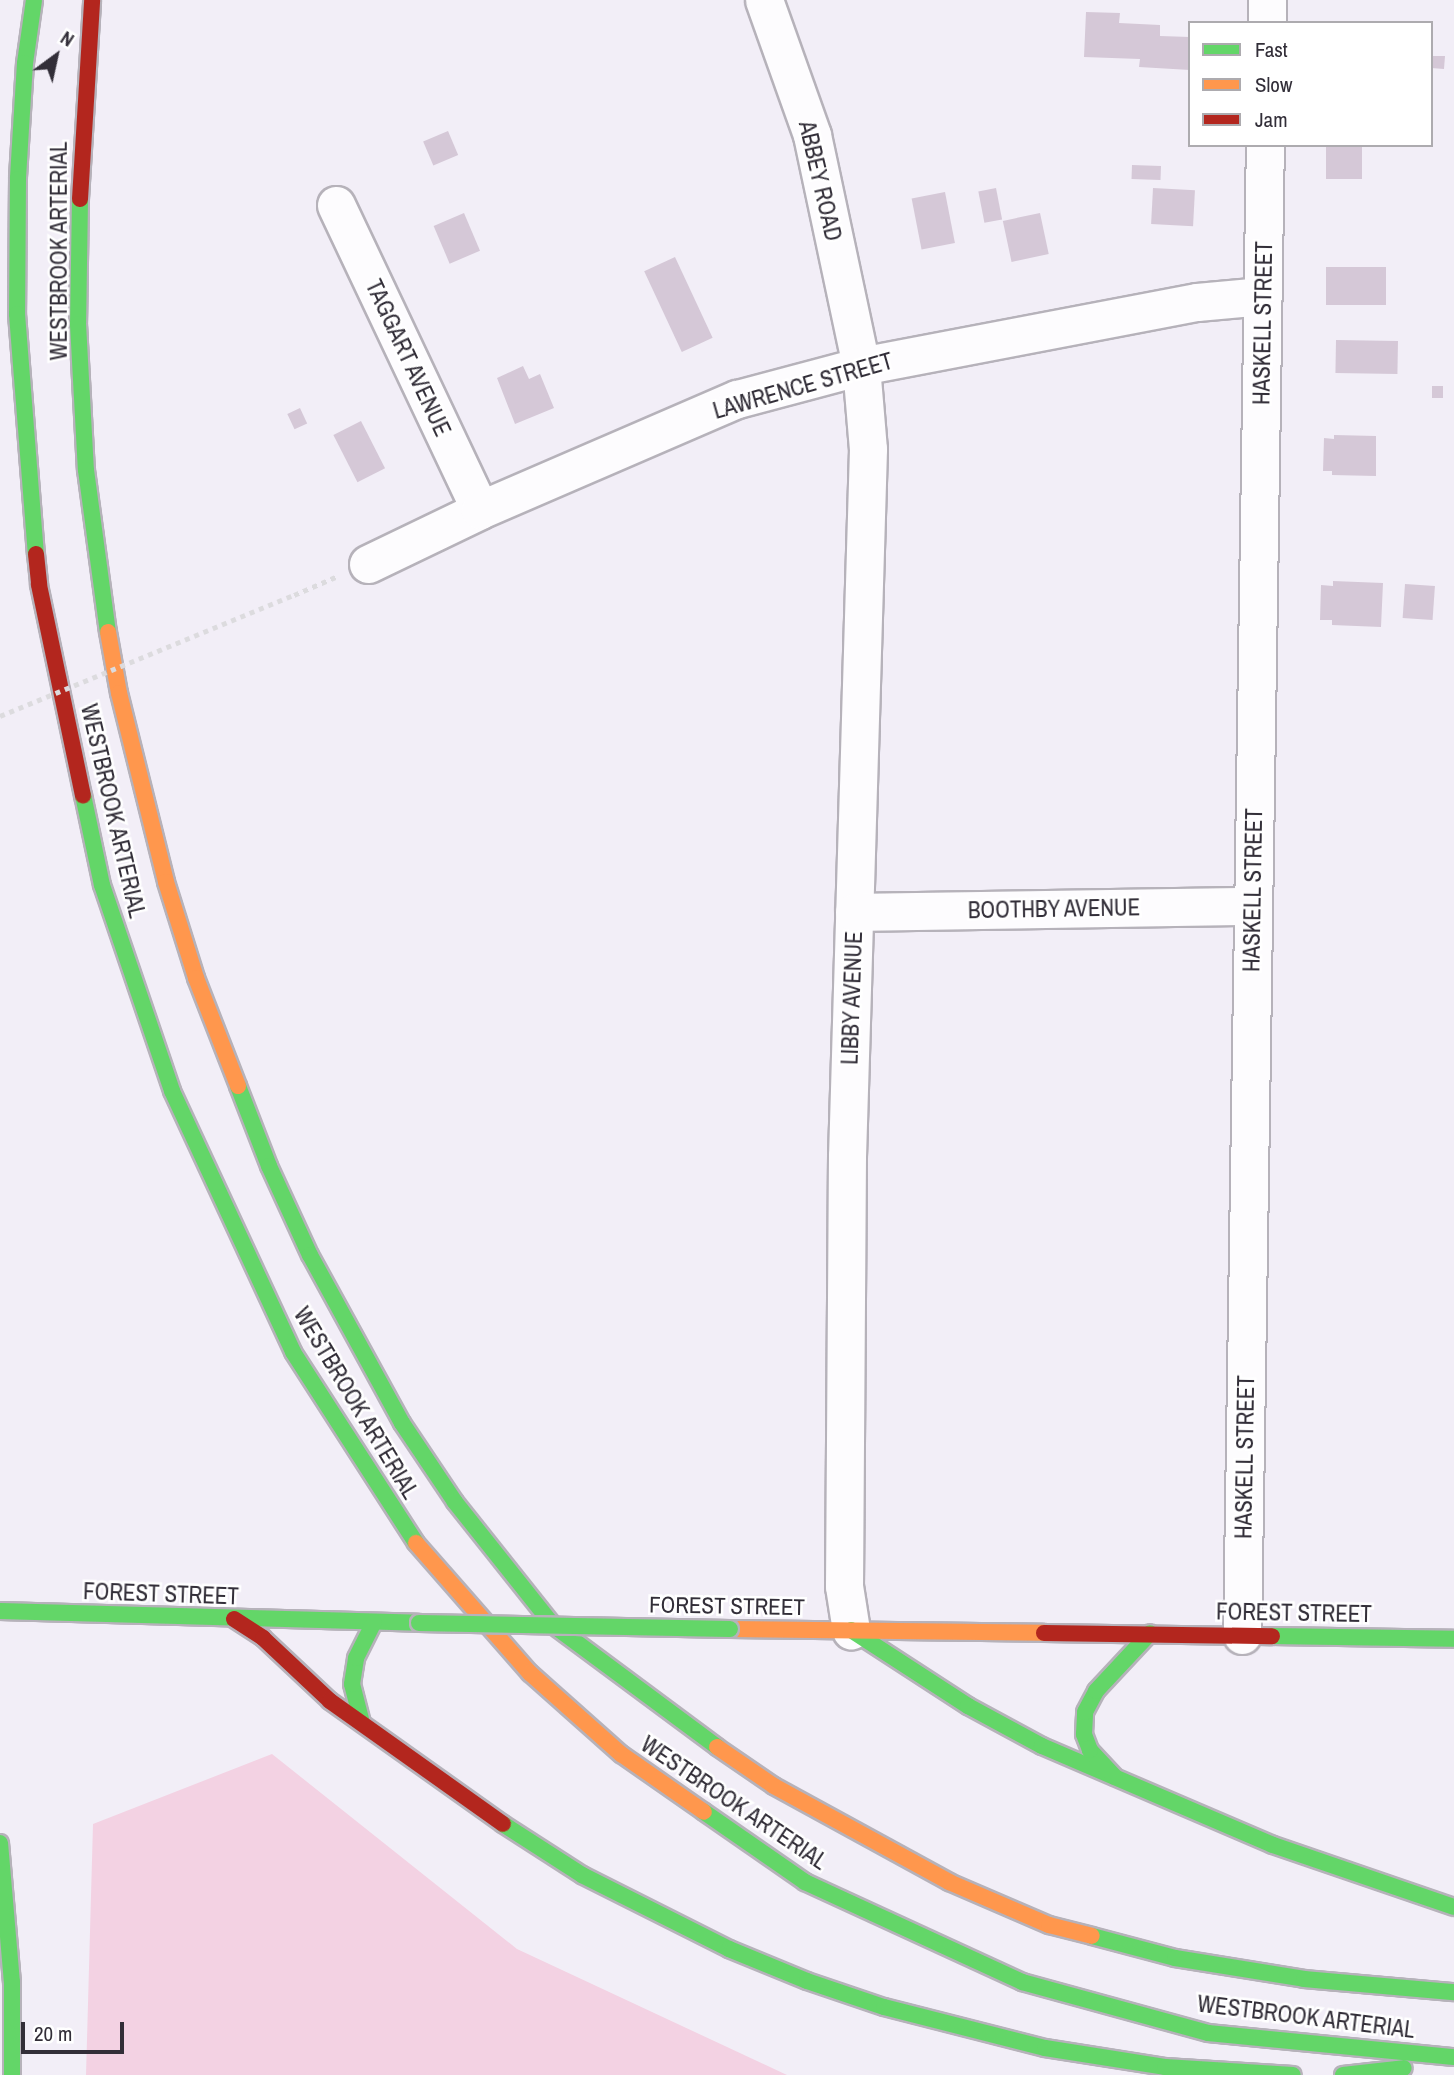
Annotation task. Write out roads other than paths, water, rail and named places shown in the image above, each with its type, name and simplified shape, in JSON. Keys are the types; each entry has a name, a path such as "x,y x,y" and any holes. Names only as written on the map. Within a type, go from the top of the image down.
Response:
{"main road":[{"name":"WESTBROOK ARTERIAL","path":"34,0 25,63 18,179 17,314 39,585 102,885 172,1091 293,1353 406,1531 530,1673 621,1754 805,1882 1022,1982 1208,2033 1454,2057"},
{"name":"WESTBROOK ARTERIAL","path":"92,0 80,173 78,324 86,470 99,578 119,693 166,882 181,930 232,1074 270,1166 310,1255 355,1341 402,1423 455,1502 553,1625 668,1713 774,1786 949,1882 1049,1925 1175,1958 1304,1979 1454,1992"},
{"name":"FOREST STREET","path":"0,1611 233,1619 730,1629 1454,1639"},
{"path":"233,1619 263,1639 330,1700 445,1786 582,1875 704,1937 807,1981 965,2030 1045,2048 1165,2067 1293,2075"},
{"path":"362,1723 352,1684 356,1658 374,1622"},
{"path":"851,1630 968,1706 1042,1746 1286,1850 1454,1906"},
{"path":"1119,1781 1090,1750 1084,1734 1085,1712 1096,1691 1150,1633"},
{"path":"0,1843 12,1982 12,2075"},
{"path":"1343,2075 1454,2063"}],"street":[{"name":"ABBEY ROAD","path":"764,0 812,135 860,366"},
{"path":"1267,0 1267,21"},
{"name":"HASKELL STREET","path":"1242,1635 1265,147"},
{"name":"TAGGART AVENUE","path":"336,205 480,510"},
{"name":"LAWRENCE STREET","path":"368,564 480,510 737,400 860,366 1197,302 1263,296"},
{"name":"LIBBY AVENUE","path":"851,1630 844,1586 847,1156 868,449 860,366"},
{"name":"BOOTHBY AVENUE","path":"855,912 1253,906"}]}
